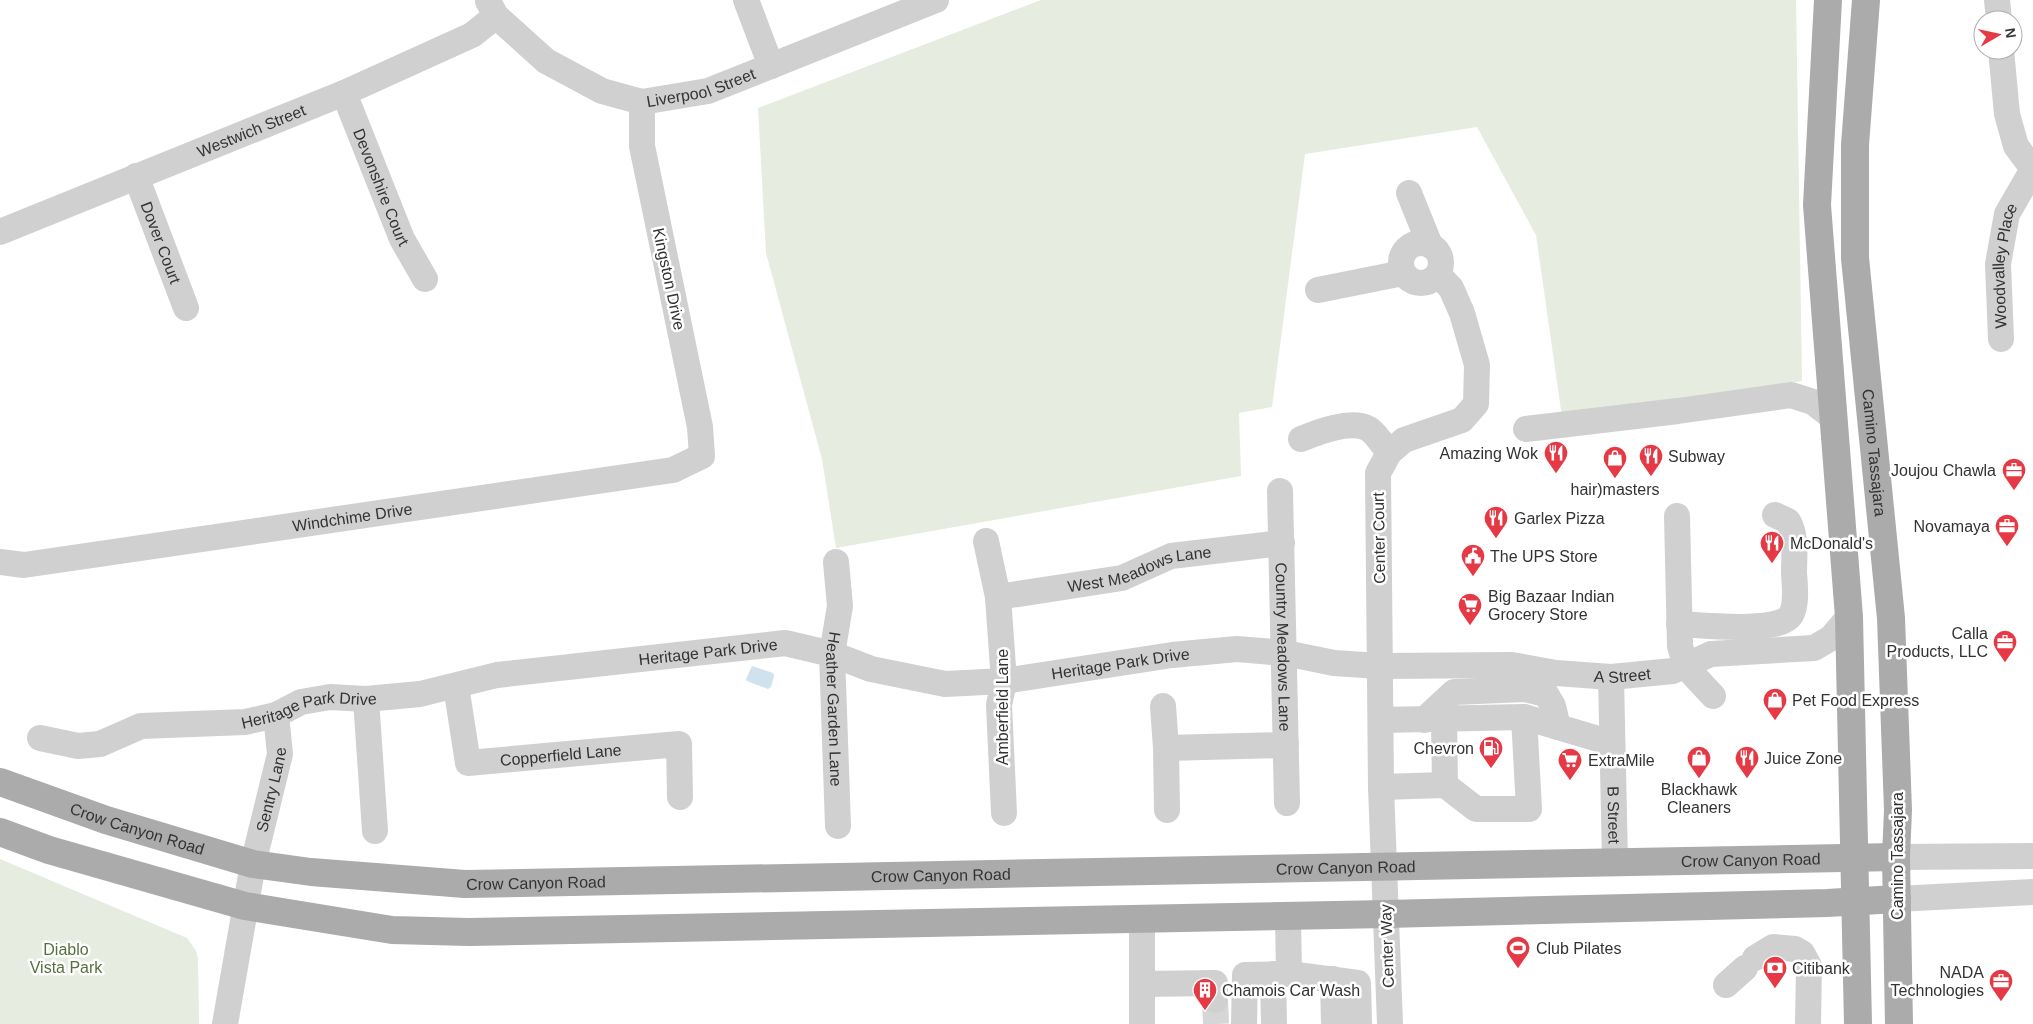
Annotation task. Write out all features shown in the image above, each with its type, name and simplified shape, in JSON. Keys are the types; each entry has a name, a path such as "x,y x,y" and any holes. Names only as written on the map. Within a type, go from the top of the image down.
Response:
{"main road":[{"path":"1828,0 1817,205 1849,617 1858,1024"},
{"name":"Camino Tassajara","path":"1866,0 1854,145 1855,258 1891,618 1898,810 1896,857 1899,1024"},
{"name":"Crow Canyon Road","path":"0,782 106,820 253,864 311,872 465,884 1896,857"},
{"path":"0,832 49,850 245,906 392,930 468,932 1142,920 1855,902 1897,899"}],"street":[{"path":"746,0 771,66"},
{"name":"Liverpool Street","path":"492,8 546,61 602,91 642,102 708,91 936,0"},
{"name":"Westwich Street","path":"0,232 344,94 472,36 492,8"},
{"path":"2002,60 2007,114 2016,146 2033,169"},
{"name":"Devonshire Court","path":"344,94 402,239 425,278"},
{"name":"Kingston Drive","path":"642,102 642,146 700,428 702,456"},
{"name":"Woodvalley Place","path":"2001,339 1998,264 2007,214 2033,169"},
{"name":"Dover Court","path":"136,176 186,308"},
{"path":"1409,193 1430,245"},
{"path":"1422,243 1430,245 1437,250 1441,267 1438,275 1432,281 1424,284 1408,279 1402,273 1402,256 1406,249 1422,243"},
{"path":"1318,290 1402,273"},
{"name":"Center Court","path":"1385,867 1380,786 1378,473 1389,453 1404,440 1462,420 1476,404 1477,365 1462,313 1451,288 1438,275"},
{"path":"1526,429 1678,412 1791,395 1813,402 1832,417"},
{"path":"1301,439 1326,429 1353,426 1368,428 1378,437 1389,453"},
{"name":"Windchime Drive","path":"0,562 24,565 663,472 673,470 702,456"},
{"name":"Country Meadows Lane","path":"1280,491 1287,804"},
{"path":"1687,624 1731,615 1754,616 1780,625 1792,614 1795,595 1794,536 1788,521 1775,515"},
{"path":"1677,516 1687,624 1680,646 1686,667 1713,696"},
{"name":"Amberfield Lane","path":"986,541 998,597 1004,681 999,705 1004,813"},
{"name":"West Meadows Lane","path":"998,597 1122,578 1171,556 1282,543"},
{"name":"Heather Garden Lane","path":"836,562 840,606 832,654 838,826"},
{"name":"A Street","path":"1380,666 1512,665 1556,673 1611,677 1673,671 1686,667 1711,654 1814,648 1831,638 1849,617"},
{"name":"Heritage Park Drive","path":"40,738 78,746 100,744 141,726 245,722 276,715 301,702 330,697 366,699 420,694 497,675 785,643 832,654 871,669 945,684 1004,681 1182,654 1237,649 1285,654 1334,663 1380,666"},
{"name":"B Street","path":"1611,677 1615,861"},
{"name":"Copperfield Lane","path":"456,686 468,763 679,744 680,797"},
{"path":"1445,784 1434,720 1454,692 1526,689 1546,694 1553,706 1558,727"},
{"path":"366,699 375,831"},
{"path":"1162,706 1166,748 1167,810"},
{"name":"Sentry Lane","path":"225,1024 253,864 280,754 276,715"},
{"path":"1381,720 1524,717 1612,743"},
{"path":"1380,786 1445,784 1476,809 1529,808 1524,717"},
{"path":"1166,748 1286,745"},
{"path":"1896,857 2033,856"},
{"name":"Center Way","path":"1385,867 1390,1024"},
{"path":"1897,899 2033,892"},
{"path":"1274,1024 1288,916"},
{"path":"1142,920 1142,1024"},
{"path":"1742,971 1773,947 1795,948 1802,953 1808,966 1808,1024"},
{"path":"1244,1024 1245,976 1281,974 1358,983 1358,1024"},
{"path":"1333,980 1334,1024"},
{"path":"1142,984 1215,983 1215,1000"}],"green space":[{"path":"1041,0 1796,0 1802,381 1562,417 1536,235 1477,127 1305,154 1272,407 1239,413 1241,476 836,548 822,459 766,253 758,108"},
{"name":"Diablo Vista Park","path":"0,859 187,938 196,951 198,958 199,1024 0,1024"}],"water":[{"path":"752,666 773,673 771,687 768,689 747,681 746,679"}],"tunnel":[{"path":"1215,1000 1216,1024"}],"place":[{"name":"Amazing Wok","path":"1556,474"},
{"name":"Subway","path":"1651,477"},
{"name":"hair)masters","path":"1615,479"},
{"name":"Joujou Chawla","path":"2014,491"},
{"name":"Garlex Pizza","path":"1496,539"},
{"name":"Novamaya","path":"2007,547"},
{"name":"McDonald's","path":"1772,564"},
{"name":"The UPS Store","path":"1473,577"},
{"name":"Big Bazaar Indian Grocery Store","path":"1470,626"},
{"name":"Calla Products, LLC","path":"2005,663"},
{"name":"Pet Food Express","path":"1775,721"},
{"name":"Chevron","path":"1491,769"},
{"name":"Blackhawk Cleaners","path":"1699,779"},
{"name":"Juice Zone","path":"1747,779"},
{"name":"ExtraMile","path":"1570,781"},
{"name":"Club Pilates","path":"1518,969"},
{"name":"Citibank","path":"1775,989"},
{"name":"NADA Technologies","path":"2001,1002"},
{"name":"Chamois Car Wash","path":"1205,1011"}]}
